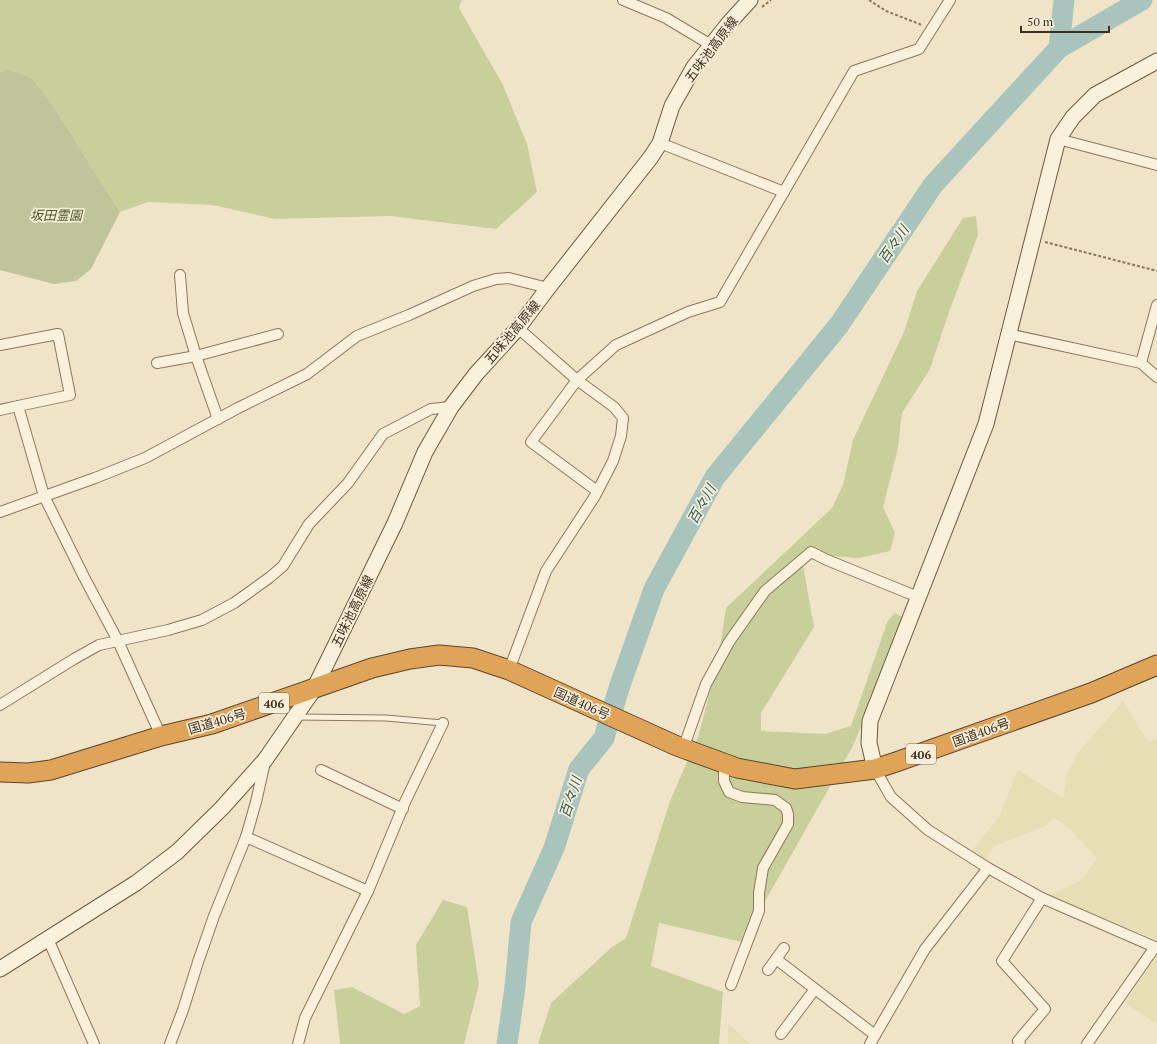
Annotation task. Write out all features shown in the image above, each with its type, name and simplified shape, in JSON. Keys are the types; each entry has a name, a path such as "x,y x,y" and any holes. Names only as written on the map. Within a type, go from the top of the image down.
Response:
{"highway":[{"name":"国道406号","path":"0,772 28,773 51,770 161,736 212,724 372,668 410,659 439,655 473,658 509,670 680,748 737,768 795,779 875,768 943,746 1091,693 1157,665"}],"street":[{"path":"623,0 666,18 711,45"},
{"name":"五味池高原線","path":"0,969 136,882 177,852 222,808 265,760 314,689 395,523 425,452 451,406 476,374 518,328 651,157 660,143 672,106 694,67 728,23 750,0"},
{"path":"597,491 531,442 577,380 616,345 688,312 720,302 854,71 919,49 950,0"},
{"path":"1087,1044 1156,948 1042,898 988,868 928,830 890,798 875,768 869,743 870,721 986,424 1058,139 1073,117 1095,95 1157,61"},
{"path":"1058,139 1157,165"},
{"path":"660,143 784,192"},
{"path":"180,275 183,313 218,419"},
{"path":"0,512 144,458 307,374 357,336 409,315 473,286 496,279 509,278 548,288"},
{"path":"1140,363 1157,304"},
{"path":"509,670 546,571 597,491 613,461 621,436 623,418 614,408 577,380 518,328"},
{"path":"0,345 58,334 70,395 0,410"},
{"path":"157,363 196,356 278,334"},
{"path":"1008,334 1140,363 1157,377"},
{"path":"18,406 44,496 118,641 161,736"},
{"path":"0,705 99,645 168,630 202,620 234,603 283,566 309,524 348,483 383,434 431,409 451,406"},
{"path":"680,748 706,684 729,642 765,591 811,552 918,597"},
{"path":"298,1044 305,1018 368,891 403,809 443,723"},
{"path":"172,1043 214,916 246,837 256,802 265,760"},
{"path":"724,763 724,781 729,792 742,797 775,800 786,808 788,814 788,824 763,868 759,893 759,911 731,985"},
{"path":"322,770 403,809"},
{"path":"246,837 368,891"},
{"path":"870,1044 925,949 988,868"},
{"path":"1020,1044 1018,1041 1045,1009 1002,961 1042,898"},
{"path":"48,939 94,1044"},
{"path":"768,970 784,948"},
{"path":"776,959 875,1035"},
{"path":"780,1034 815,989"}],"lane":[{"path":"294,717 386,718 443,723"}],"path":[{"path":"869,0 886,11 932,28"},
{"path":"1032,239 1157,271"}],"shaded area":[{"path":"1123,701 1148,742 1157,738 1157,940 1049,895 1082,880 1097,858 1067,826 1054,818 1044,827 995,846 985,860 971,852 999,817 1018,770 1063,798 1067,773 1077,754"},
{"path":"1157,956 1157,1024 1125,1003"},
{"path":"728,1023 750,1044 728,1044"}],"green space":[{"path":"0,0 462,0 459,8 503,85 527,144 537,192 496,229 390,216 275,219 213,205 148,202 120,212 49,99 31,78 0,73"},
{"name":"坂田霊園","path":"7,69 31,78 49,99 120,212 91,269 76,281 54,284 0,270 0,73"},
{"path":"976,216 978,235 949,312 930,369 902,413 898,448 883,507 895,533 890,551 860,558 801,554 814,627 761,713 761,731 825,734 851,726 888,620 895,613 904,618 854,744 742,942 659,923 651,966 723,992 719,1044 538,1044 551,1003 611,948 626,938 670,801 698,737 717,666 726,608 832,508 843,485 853,440 904,332 917,291 963,218"},
{"path":"443,900 467,907 479,984 464,1044 340,1044 334,990 352,987 404,1014 420,1006 416,945"}],"waterway":[{"path":"1059,48 1064,0"},
{"name":"百々川","path":"507,1044 515,987 521,922 554,848 579,769 604,738 619,688 654,589 715,477 839,325 933,185 1059,48 1142,0"}]}
